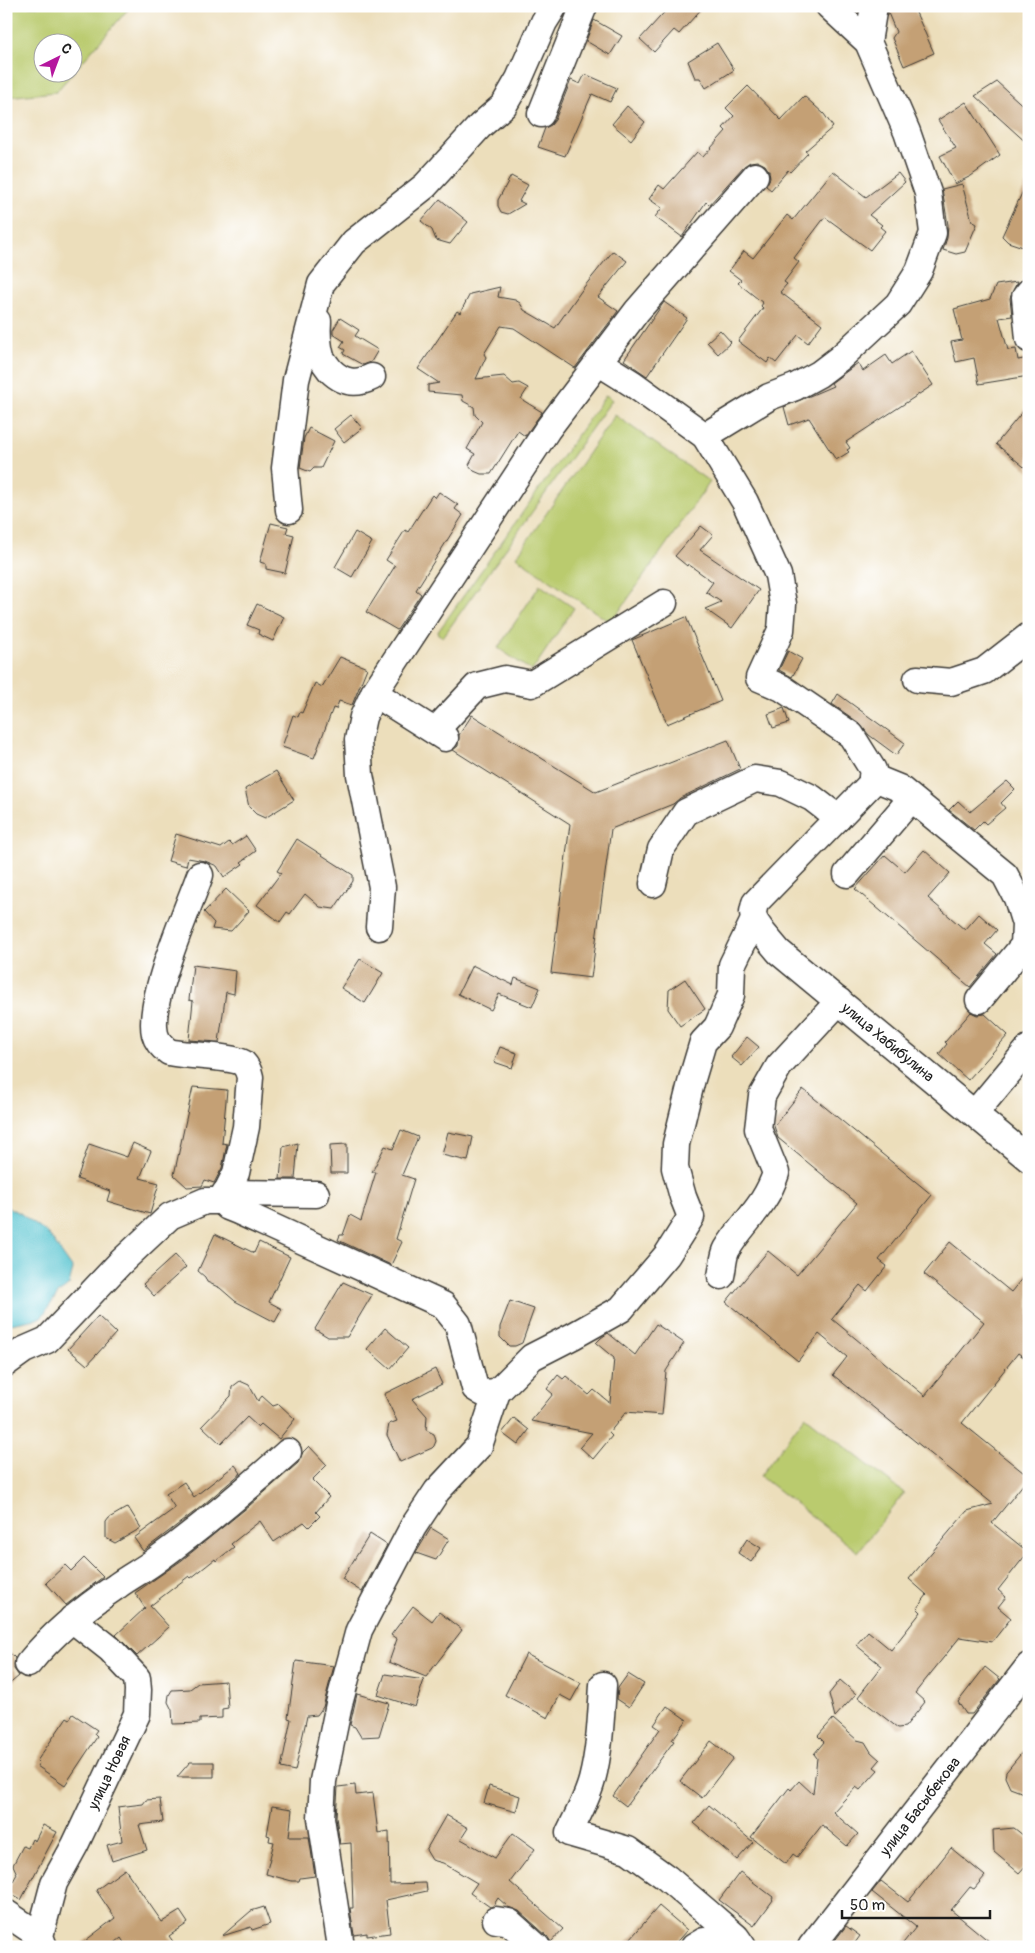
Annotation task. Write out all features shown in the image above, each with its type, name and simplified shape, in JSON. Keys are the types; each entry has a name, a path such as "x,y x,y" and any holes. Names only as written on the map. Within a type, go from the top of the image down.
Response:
{"street":[{"path":"289,510 285,468 293,399 320,284 354,242 425,186 480,126 504,106 519,79 544,22 554,6"},
{"path":"541,114 584,6"},
{"path":"705,436 769,397 795,387 819,374 840,358 898,304 919,271 932,233 928,193 908,132 868,42 829,6"},
{"path":"868,42 874,6"},
{"path":"379,927 382,887 360,775 358,740 363,717 374,693 547,430 637,311 755,176"},
{"path":"320,288 317,334 321,358 337,377 348,383 363,381 372,377"},
{"path":"1029,292 1025,297 1029,339"},
{"path":"486,1390 532,1357 621,1309 668,1255 691,1217 675,1168 676,1144 692,1079 703,1042 717,1027 731,995 732,964 754,920 753,912 756,903 872,783 873,770 852,735 782,688 759,678 781,630 783,604 778,575 745,502 705,436 633,384 598,362"},
{"path":"374,693 440,734 477,686 505,679 532,684 664,603"},
{"path":"917,679 951,682 984,671 1029,636"},
{"path":"872,777 899,788 1005,875 1017,898 1025,924 1026,942 979,1000"},
{"path":"653,884 661,849 686,812 755,779 781,783 812,798 838,818"},
{"path":"847,874 911,799"},
{"path":"200,875 162,981 154,1013 156,1035 162,1047 169,1052 228,1059 242,1063 248,1070 250,1077 246,1127 236,1173 224,1197 228,1207 443,1306 458,1324 486,1390 484,1430 479,1446 437,1491 413,1527 359,1630 339,1704 327,1762 321,1818 341,1947"},
{"name":"улица Хабибулина","path":"754,920 779,952 1029,1159"},
{"path":"721,1276 726,1250 771,1190 776,1173 758,1129 762,1096 778,1066 839,1001"},
{"path":"974,1114 1029,1048"},
{"path":"6,1363 24,1350 48,1340 120,1263 170,1216 205,1200 224,1197 316,1194"},
{"path":"28,1664 41,1648 72,1619 117,1586 154,1563 193,1533 288,1452"},
{"name":"улица Новая","path":"42,1941 54,1883 75,1845 137,1714 137,1678 110,1649 72,1619"},
{"name":"улица Басыбекова","path":"811,1947 1029,1666"},
{"path":"603,1684 599,1741 592,1780 584,1803 568,1833 628,1850 667,1878 708,1912 736,1937 743,1947"},
{"path":"6,1913 42,1941"},
{"path":"496,1920 509,1922 537,1947"},
{"path":"694,1947 704,1941 730,1947"}],"green space":[{"path":"6,6 131,6 82,62 82,32 32,32 32,82 65,82 56,92 6,97"},
{"path":"606,395 612,400 443,637 437,633"},
{"path":"615,415 710,482 611,623 516,557"},
{"path":"540,585 574,608 532,671 498,648"},
{"path":"805,1416 904,1493 858,1552 760,1476"}],"water":[{"path":"6,1207 20,1213 49,1235 73,1269 69,1285 58,1294 41,1318 6,1325"}],"building":[{"path":"670,6 704,6 679,34 674,30 654,52 640,39"},
{"path":"889,6 913,6 934,53 904,66 892,38 896,32 888,13"},
{"path":"594,20 622,36 610,55 586,41"},
{"path":"717,43 734,70 706,88 700,78 695,78 688,61"},
{"path":"585,74 617,88 610,102 592,94 565,156 538,147 545,128 555,120 571,80 580,84"},
{"path":"997,82 1029,111 1029,145 975,96"},
{"path":"748,86 781,120 804,96 824,114 833,127 805,151 808,153 790,172 788,170 771,190 766,186 770,178 769,171 765,165 757,161 750,162 744,166 709,205 706,202 682,237 655,217 662,208 649,199 659,185 664,189 697,152 703,157 726,131 723,128 734,116 726,108"},
{"path":"966,102 1000,155 971,176 955,184 940,156 956,148 938,120"},
{"path":"627,106 645,122 631,140 612,124"},
{"path":"833,171 866,197 898,173 905,182 869,215 882,225 880,227 885,231 870,250 825,217 794,258 799,262 784,282 787,284 780,292 822,324 808,343 798,335 776,363 770,358 767,363 738,341 763,308 761,306 763,303 738,283 741,280 729,271 744,251 753,258 787,215 793,220"},
{"path":"511,176 528,185 519,201 525,204 508,214 501,212 498,200"},
{"path":"1029,178 1029,249 1008,242 1002,236"},
{"path":"962,184 972,221 977,224 965,252 956,254 943,250 947,238 948,225 942,189"},
{"path":"440,199 468,222 450,244 436,240 432,230 421,221"},
{"path":"613,251 627,261 598,297 618,311 575,368 514,328 501,326 484,354 486,357 476,379 504,376 513,384 519,383 528,388 521,399 542,412 525,436 518,431 491,474 481,474 474,471 469,465 475,454 467,449 482,422 475,415 474,407 463,401 462,395 428,392 428,385 439,383 418,369 457,311 460,313 470,294 500,287 498,297 515,300 520,303 524,310 555,328 584,287"},
{"path":"1017,282 1010,298 1012,316 999,318 1008,350 1016,349 1018,360 1029,358 1029,376 979,384 974,358 956,362 951,342 962,340 954,309 990,299 996,285"},
{"path":"664,302 687,318 647,376 624,360"},
{"path":"340,318 359,330 355,336 378,350 371,362 363,365 343,354 345,350 340,347 344,341 333,334 333,330"},
{"path":"720,330 731,342 718,354 707,342"},
{"path":"911,351 933,385 846,442 850,448 847,450 849,452 836,460 809,418 789,425 784,407 833,386 831,383 858,363 863,371 886,355 892,364"},
{"path":"1029,404 1029,471 996,444"},
{"path":"351,415 362,428 344,442 334,429"},
{"path":"309,428 334,441 321,468 314,468 310,472 300,468 304,438"},
{"path":"439,492 458,505 455,509 463,515 416,590 421,594 397,630 366,612 395,566 386,560 405,530 408,532 432,495 435,498"},
{"path":"271,523 288,527 286,533 294,535 285,573 266,569 266,564 260,562"},
{"path":"701,526 713,535 700,550 759,590 732,628 705,609 721,602 706,592 713,582 675,556"},
{"path":"355,532 372,542 352,577 335,567"},
{"path":"257,604 284,617 273,641 258,634 259,630 247,625"},
{"path":"686,617 721,701 667,724 632,640"},
{"path":"788,651 802,659 792,677 779,670"},
{"path":"340,657 367,668 352,705 339,701 336,709 333,708 314,758 282,747 293,715 298,717 300,712 302,713 315,683 322,687"},
{"path":"838,694 905,743 896,755 869,735 859,723 832,704"},
{"path":"784,708 789,723 773,728 768,714"},
{"path":"472,715 596,792 728,740 740,769 680,798 673,804 611,829 591,978 551,973 570,824 453,750 458,746 459,735"},
{"path":"276,771 294,800 265,818 256,814 249,807 245,789"},
{"path":"1007,781 1015,789 1001,803 1005,808 986,824 983,821 974,830 949,810 958,801 970,812"},
{"path":"176,834 221,848 229,842 232,845 246,836 256,851 241,862 243,864 224,877 217,866 205,861 188,858 186,866 168,861"},
{"path":"297,839 353,875 353,881 334,909 320,907 305,894 290,914 287,912 280,922 257,905 281,873 277,871"},
{"path":"924,850 950,873 928,898 965,930 979,914 997,930 985,944 997,954 970,987 855,889 885,855 905,872"},
{"path":"226,889 249,911 231,931 212,929 214,923 204,912"},
{"path":"360,959 383,973 365,1003 341,988"},
{"path":"193,965 236,971 234,994 226,992 219,1042 189,1040 193,1001 189,1000"},
{"path":"472,965 513,985 515,978 540,988 532,1007 499,994 491,1010 458,994"},
{"path":"685,979 705,1009 680,1026 668,1009 669,990"},
{"path":"971,1012 977,1015 985,1014 1008,1035 968,1080 939,1054 947,1044 945,1042"},
{"path":"747,1037 759,1047 742,1066 731,1057"},
{"path":"500,1047 517,1053 512,1068 494,1062"},
{"path":"193,1087 227,1090 222,1143 227,1144 222,1168 214,1183 205,1180 202,1186 187,1187 174,1175"},
{"path":"803,1089 932,1195 879,1260 887,1266 867,1291 860,1285 832,1319 925,1396 984,1322 924,1274 950,1242 1011,1292 1029,1270 1029,1361 1018,1353 962,1423 1029,1477 992,1523 1028,1552 998,1590 1006,1597 998,1607 1011,1618 992,1642 960,1637 915,1693 925,1702 905,1727 898,1728 858,1697 882,1666 856,1645 868,1631 891,1650 921,1612 917,1608 927,1595 909,1579 967,1511 993,1504 833,1375 847,1357 819,1334 798,1361 726,1302 768,1251 797,1275 857,1203 778,1138 774,1126"},
{"path":"401,1130 418,1137 402,1175 414,1179 396,1239 402,1242 391,1265 338,1240 340,1235 343,1235 350,1215 361,1221 376,1172 372,1172 385,1146 393,1149"},
{"path":"448,1132 473,1137 468,1161 442,1155"},
{"path":"133,1143 151,1151 140,1178 159,1183 150,1214 107,1201 110,1191 77,1179 89,1144 127,1157"},
{"path":"298,1143 295,1179 280,1179 283,1147"},
{"path":"347,1144 347,1173 331,1173 330,1145"},
{"path":"215,1234 254,1253 259,1242 290,1257 269,1302 282,1309 275,1322 235,1301 220,1288 207,1282 205,1277 198,1271"},
{"path":"175,1255 186,1267 154,1296 143,1284"},
{"path":"343,1282 372,1295 347,1337 328,1337 315,1329"},
{"path":"510,1301 534,1309 522,1343 515,1346 509,1346 500,1337 500,1327"},
{"path":"98,1316 116,1333 87,1365 68,1349"},
{"path":"656,1324 684,1343 666,1371 662,1415 626,1412 609,1433 612,1436 593,1459 580,1447 592,1433 531,1421 553,1394 547,1389 558,1375 563,1379 566,1376 589,1395 594,1390 610,1403 614,1358 596,1343 608,1333 635,1355"},
{"path":"385,1328 408,1348 390,1369 367,1349"},
{"path":"435,1369 442,1384 412,1399 427,1416 426,1430 434,1434 436,1441 432,1448 400,1462 387,1435 389,1424 397,1421 384,1394"},
{"path":"240,1381 249,1385 258,1401 262,1396 273,1406 279,1404 295,1419 279,1439 261,1424 258,1427 247,1417 221,1444 202,1426 231,1396 232,1387"},
{"path":"514,1418 529,1430 518,1445 502,1433"},
{"path":"309,1446 327,1465 312,1480 329,1497 316,1512 320,1516 309,1527 304,1522 274,1542 260,1521 231,1544 234,1547 216,1561 215,1559 191,1578 189,1576 150,1606 169,1627 137,1656 116,1635 145,1608 135,1593 182,1560 249,1506 298,1463 303,1452"},
{"path":"235,1465 241,1473 197,1510 143,1551 134,1538 175,1508 166,1494 184,1482 194,1497"},
{"path":"128,1507 141,1528 115,1543 106,1538 106,1522 109,1518"},
{"path":"431,1528 449,1539 436,1560 416,1553"},
{"path":"370,1534 387,1545 362,1592 342,1579"},
{"path":"747,1539 761,1548 751,1562 738,1553"},
{"path":"84,1558 103,1577 66,1605 46,1583 65,1565 71,1571"},
{"path":"413,1606 432,1621 439,1612 462,1630 426,1677 389,1662 397,1639 391,1635"},
{"path":"6,1649 15,1658 14,1669 19,1676 6,1687"},
{"path":"526,1654 581,1683 571,1701 560,1695 548,1718 505,1695"},
{"path":"296,1661 334,1666 323,1707 317,1715 307,1716 295,1771 281,1768 291,1719 288,1718"},
{"path":"985,1667 1000,1679 972,1714 966,1714 958,1702"},
{"path":"385,1674 424,1680 415,1707 378,1695"},
{"path":"628,1674 644,1684 629,1707 617,1699 618,1688"},
{"path":"840,1680 856,1694 835,1717 829,1694"},
{"path":"226,1681 228,1708 222,1709 222,1718 200,1719 200,1723 173,1724 172,1710 168,1702 172,1690 190,1689 198,1683"},
{"path":"357,1694 389,1703 379,1736 361,1737 355,1727 350,1725"},
{"path":"667,1706 687,1720 672,1740 674,1741 626,1806 613,1796 660,1729 654,1725"},
{"path":"73,1714 97,1730 94,1734 97,1737 65,1785 37,1766 39,1763 37,1761 67,1717 70,1719"},
{"path":"833,1719 857,1740 865,1742 871,1752 880,1760 874,1767 878,1770 860,1790 856,1787 833,1812 858,1834 847,1846 822,1825 797,1857 793,1854 786,1864 751,1837 789,1788 791,1790 799,1781 813,1794 817,1758 814,1754 824,1742 818,1736"},
{"path":"711,1741 733,1758 702,1798 680,1781"},
{"path":"1029,1744 1029,1795 1010,1788 1005,1777 1006,1772"},
{"path":"190,1762 214,1762 214,1777 177,1777"},
{"path":"355,1785 356,1795 373,1793 378,1833 389,1831 390,1884 426,1883 427,1891 386,1900 390,1933 367,1936 367,1933 354,1935 350,1908 353,1908 351,1843 340,1844 336,1817 338,1787"},
{"path":"489,1786 520,1796 516,1812 484,1803"},
{"path":"160,1799 163,1822 139,1825 147,1850 112,1861 107,1845 122,1841 118,1807 143,1804 146,1800"},
{"path":"709,1805 753,1842 737,1860 694,1823"},
{"path":"272,1806 292,1809 289,1837 309,1837 315,1876 292,1881 266,1874 274,1842 269,1841 270,1836 267,1835"},
{"path":"446,1815 468,1828 461,1839 495,1858 513,1833 535,1849 510,1882 563,1929 551,1942 547,1936 519,1911 508,1907 498,1898 493,1906 490,1907 470,1893 477,1883 443,1863 432,1860 426,1850"},
{"path":"43,1825 57,1832 21,1900 7,1892 17,1874 13,1865 23,1846 28,1848 32,1839 35,1841"},
{"path":"1014,1828 1029,1840 1029,1862 1019,1873 994,1852 993,1830"},
{"path":"951,1848 985,1876 974,1889 970,1887 951,1910 996,1947 900,1947 916,1927 872,1892 881,1881 908,1902"},
{"path":"125,1869 162,1922 180,1911 188,1923 169,1936 177,1947 127,1947 121,1938 110,1947 77,1947 115,1918 96,1890"},
{"path":"740,1872 773,1897 773,1900 754,1926 719,1900"},
{"path":"659,1906 687,1930 672,1947 623,1947"},
{"path":"264,1907 270,1924 252,1930 251,1927 222,1936 251,1911"},
{"path":"846,1926 860,1936 852,1947 830,1947"}]}
